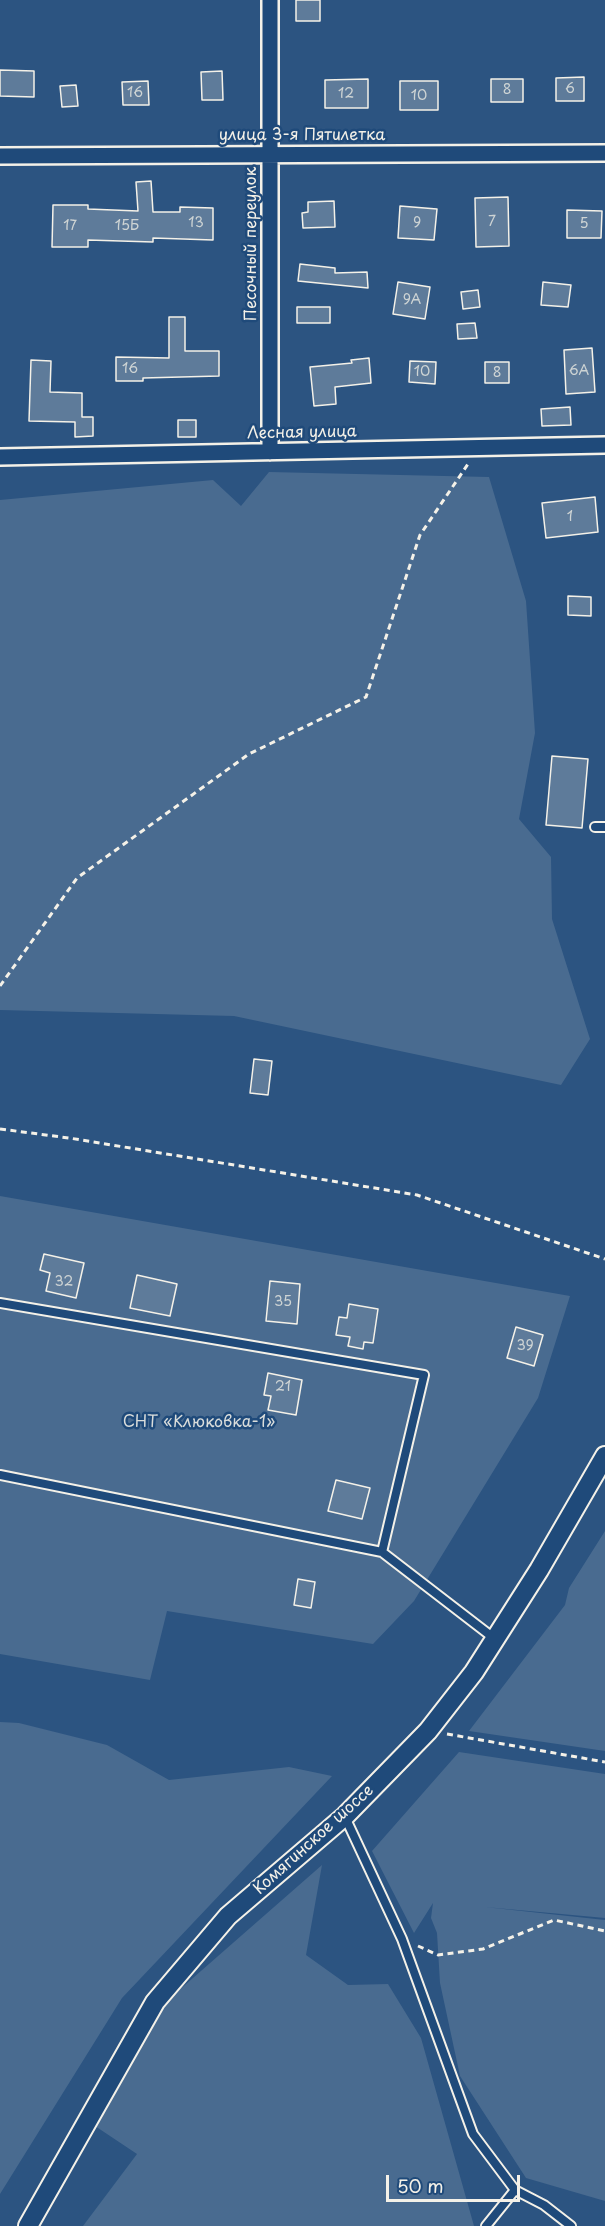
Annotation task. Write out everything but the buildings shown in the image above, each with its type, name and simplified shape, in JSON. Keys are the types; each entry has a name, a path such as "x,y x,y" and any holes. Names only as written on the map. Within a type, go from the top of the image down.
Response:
{"street":[{"name":"Песочный переулок","path":"270,0 270,452"},
{"name":"улица 3-я Пятилетка","path":"0,156 605,153"},
{"name":"Лесная улица","path":"0,457 605,445"},
{"name":"Комягинское шоссе","path":"28,2226 155,2002 228,1916 345,1816 428,1731 474,1672 539,1570 605,1456"}],"lane":[{"path":"595,826 605,827"},
{"path":"0,1303 424,1375 382,1552"},
{"path":"0,1475 382,1552 495,1639"},
{"path":"345,1816 402,1939 473,2134 515,2190 544,2205 572,2226"},
{"path":"486,2226 515,2190"}],"path":[{"path":"0,986 77,878 249,754 366,697 420,534 480,448"},
{"path":"0,1129 69,1138 417,1195 605,1259"},
{"path":"428,1731 605,1762"},
{"path":"398,1933 438,1955 483,1949 554,1920 605,1931"}],"green space":[{"path":"269,472 489,477 526,601 535,733 519,819 551,857 552,919 590,1039 561,1085 234,1016 0,1010 0,500 213,480 241,506"},
{"name":"СНТ «Клюковка-1»","path":"0,1196 570,1296 538,1398 414,1601 373,1644 167,1611 150,1680 0,1654"},
{"path":"605,1531 605,1751 469,1731 565,1605 569,1588"},
{"path":"0,1722 19,1723 107,1745 169,1780 289,1767 332,1776 122,1998 0,2194"},
{"path":"459,1752 605,1774 605,1918 485,1907 605,1920 605,2201 526,2178 460,2076 440,1983 437,1933 431,1918 433,1903 414,1933 372,1851"},
{"path":"322,1865 306,1955 348,1985 388,1984 421,2038 474,2226 83,2226 137,2154 92,2124 161,2006"}]}
